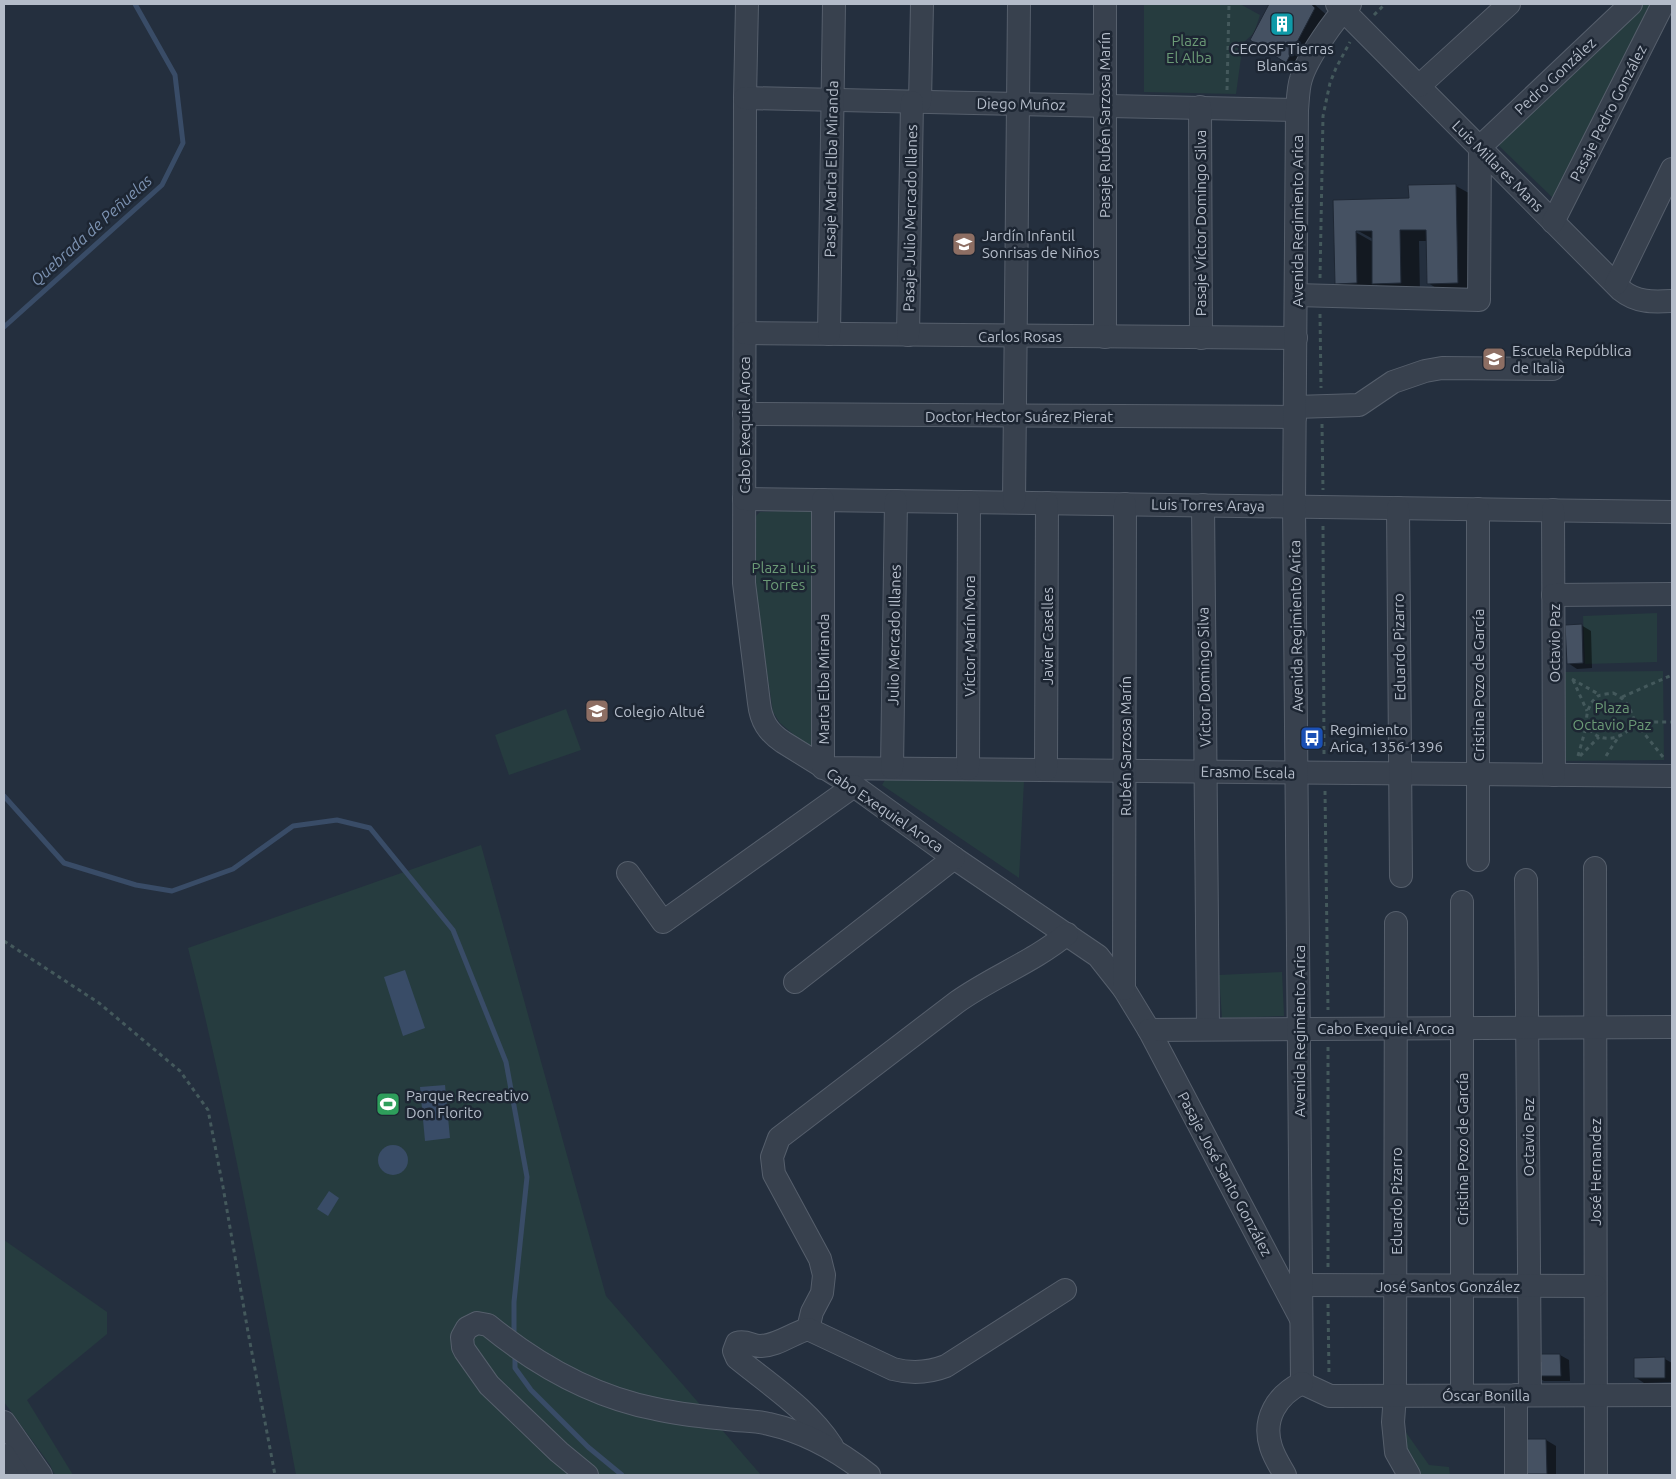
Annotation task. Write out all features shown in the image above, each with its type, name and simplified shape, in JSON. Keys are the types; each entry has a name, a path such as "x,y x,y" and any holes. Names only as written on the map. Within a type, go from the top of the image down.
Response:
{"street":[{"name":"Cabo Exequiel Aroca","path":"747,4 745,98 744,584 760,712 768,729 774,736 854,786 954,858 1098,956 1124,989 1149,1030 1672,1027"},
{"name":"Pasaje Marta Elba Miranda","path":"828,334 834,4"},
{"name":"Pasaje Julio Mercado Illanes","path":"908,335 916,102 922,4"},
{"path":"1014,502 1019,4"},
{"name":"Pasaje Rubén Sarzosa Marín","path":"1104,4 1105,337"},
{"path":"1419,86 1509,4"},
{"name":"Pedro González","path":"1480,147 1631,4"},
{"name":"Pasaje Pedro González","path":"1554,222 1663,4"},
{"name":"Luis Millares Mans","path":"1344,6 1361,28 1627,295 1647,302 1672,301"},
{"name":"Avenida Regimiento Arica","path":"1302,1383 1294,506 1297,110 1301,78 1319,44 1344,6"},
{"name":"Diego Muñoz","path":"745,98 1297,110"},
{"name":"Pasaje Víctor Domingo Silva","path":"1200,107 1200,338"},
{"path":"1296,295 1479,300 1480,147"},
{"path":"1616,284 1672,169"},
{"name":"Carlos Rosas","path":"744,333 1296,338"},
{"name":"Doctor Hector Suárez Pierat","path":"744,414 1015,416 1295,412 1322,407 1359,405 1392,382 1425,371 1442,368 1554,369"},
{"name":"Luis Torres Araya","path":"744,499 1672,512"},
{"name":"Marta Elba Miranda","path":"823,500 823,768"},
{"name":"Julio Mercado Illanes","path":"892,768 896,501"},
{"name":"Víctor Marín Mora","path":"968,769 970,502"},
{"name":"Javier Caselles","path":"1046,770 1047,503"},
{"name":"Rubén Sarzosa Marín","path":"1124,989 1125,504"},
{"name":"Víctor Domingo Silva","path":"1202,505 1208,1029"},
{"name":"Eduardo Pizarro","path":"1398,508 1401,876"},
{"name":"Cristina Pozo de García","path":"1478,509 1478,860"},
{"name":"Octavio Paz","path":"1553,510 1553,595 1563,679 1554,775"},
{"path":"1553,595 1672,594"},
{"name":"Erasmo Escala","path":"823,768 1554,775 1669,769"},
{"path":"628,873 663,922 854,786"},
{"path":"795,982 954,858"},
{"name":"José Hernandez","path":"1595,868 1596,1475"},
{"name":"Octavio Paz","path":"1516,1475 1529,1286 1526,880"},
{"name":"Cristina Pozo de García","path":"1462,902 1462,1395"},
{"name":"Eduardo Pizarro","path":"1396,923 1396,1286 1395,1395 1392,1422 1396,1452 1409,1475"},
{"path":"808,1329 812,1312 822,1293 824,1276 820,1259 774,1174 772,1157 779,1138 956,1002 978,987 1032,959 1067,934"},
{"name":"Pasaje José Santo González","path":"1149,1030 1302,1319"},
{"name":"José Santos González","path":"1301,1286 1596,1286"},
{"path":"836,1452 825,1436 804,1413 735,1355 735,1347 742,1342 758,1346 772,1345 795,1333 808,1329 893,1369 915,1373 926,1372 946,1366 1064,1290"},
{"path":"587,1475 558,1452 489,1385 462,1342 467,1328 477,1323 488,1324 514,1344 571,1379 625,1401 684,1415 768,1423 806,1437 836,1452 869,1475"},
{"path":"1285,1475 1271,1448 1269,1426 1271,1415 1286,1392 1302,1383"},
{"name":"Óscar Bonilla","path":"1302,1383 1330,1396 1672,1395"},
{"path":"4,1422 41,1475"},
{"path":"4,1455 17,1475"}],"path":[{"path":"1227,108 1229,4"},
{"path":"1330,1396 1320,183 1323,116 1336,68 1347,47 1361,28 1385,4"},
{"path":"1622,697 1672,675"},
{"path":"1563,679 1600,695 1613,693 1622,697 1629,707 1635,722 1669,769"},
{"path":"1563,679 1588,711"},
{"path":"1600,695 1592,703 1588,711 1587,723 1590,730 1598,736 1610,739 1632,728 1635,722"},
{"path":"1635,722 1672,722"},
{"path":"1578,758 1598,736"},
{"path":"4,941 99,1003 180,1071 208,1110 275,1475"}],"green space":[{"name":"Plaza El Alba","path":"1144,4 1240,4 1260,15 1254,33 1243,43 1236,94 1144,92"},
{"path":"1638,4 1656,4 1556,201 1495,142"},
{"name":"Plaza Luis Torres","path":"817,509 812,750 780,723 773,712 753,580 754,518 760,512"},
{"path":"1657,613 1657,662 1585,664 1583,616"},
{"name":"Plaza Octavio Paz","path":"1663,671 1664,760 1561,761 1560,672"},
{"path":"566,709 581,750 509,775 495,735"},
{"path":"885,780 1024,781 1019,878 882,785"},
{"name":"Parque Recreativo Don Florito","path":"481,845 606,1296 761,1475 296,1475 233,1145 188,948"},
{"path":"1282,972 1284,1016 1222,1018 1219,975"},
{"path":"4,1240 107,1312 107,1334 27,1400 73,1475 55,1475 50,1465 4,1402"},
{"path":"1400,1424 1429,1465 1449,1467 1450,1475 1414,1475"}],"water":[{"path":"405,970 425,1028 403,1036 384,977"},
{"path":"445,1085 450,1138 425,1141 420,1087"},
{"path":"393,1145 404,1149 408,1160 404,1171 393,1175 382,1171 378,1160 382,1149"},
{"path":"329,1191 339,1198 328,1216 317,1209"}],"building":[{"name":"CECOSF Tierras Blancas","path":"1269,4 1311,4 1315,8 1286,63 1250,40"},
{"path":"1456,184 1458,283 1427,284 1426,230 1400,230 1401,283 1372,284 1372,231 1356,231 1357,283 1335,284 1333,200 1409,198 1408,185"},
{"path":"1582,624 1583,663 1567,664 1565,625"},
{"path":"1541,1354 1560,1354 1561,1376 1533,1376 1533,1363 1541,1362"},
{"path":"1665,1357 1665,1378 1634,1378 1634,1358"},
{"path":"1524,1439 1546,1439 1547,1474 1524,1474"}],"waterway":[{"name":"Quebrada de Peñuelas","path":"4,327 162,185 183,143 175,75 135,4"},
{"name":"Quebrada de Peñuelas","path":"4,796 64,863 136,885 172,891 233,869 293,826 337,820 370,828 453,930 506,1062 527,1177 514,1302 514,1337"},
{"name":"Quebrada de Peñuelas","path":"515,1353 515,1368 531,1390 588,1447 622,1475"}],"place":[{"name":"CECOSF Tierras Blancas","path":"1282,24"},
{"name":"Jardín Infantil Sonrisas de Niños","path":"964,244"},
{"name":"Escuela República de Italia","path":"1494,359"},
{"name":"Colegio Altué","path":"597,711"},
{"name":"Regimiento Arica, 1356-1396","path":"1312,738"},
{"name":"Parque Recreativo Don Florito","path":"388,1104"}]}
